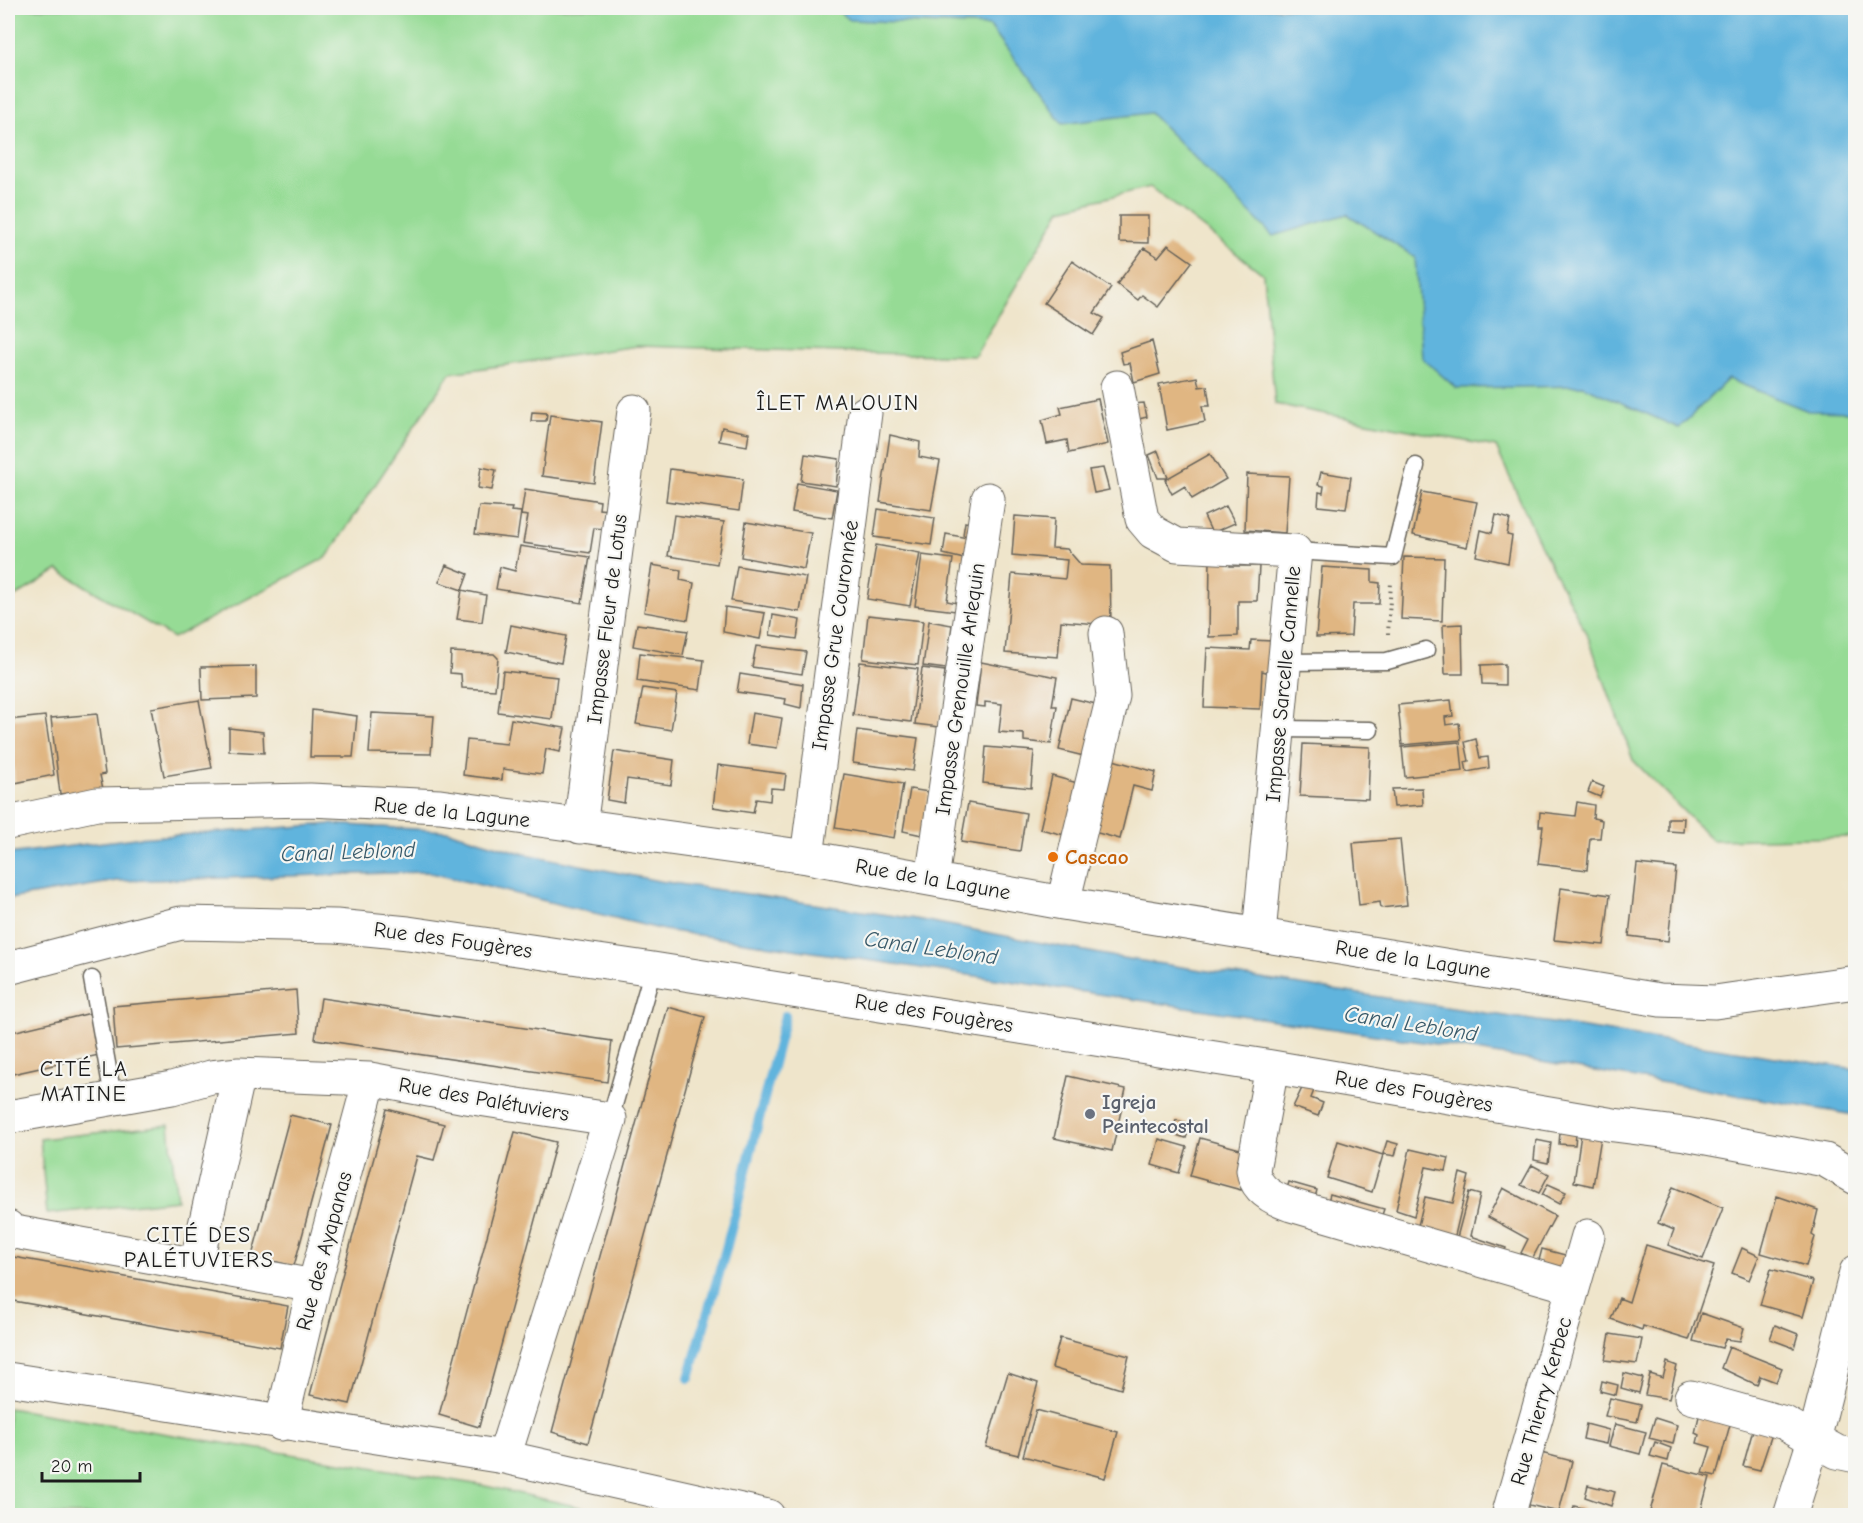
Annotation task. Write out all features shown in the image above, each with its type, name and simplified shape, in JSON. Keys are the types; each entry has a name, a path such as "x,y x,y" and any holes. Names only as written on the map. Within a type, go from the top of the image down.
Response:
{"street":[{"name":"Impasse Sarcelle Cannelle","path":"1117,387 1142,519 1153,532 1177,545 1295,551 1259,934"},
{"name":"Impasse Fleur de Lotus","path":"580,827 634,411"},
{"name":"Impasse Grue Couronnée","path":"807,857 865,413"},
{"name":"Impasse Grenouille Arlequin","path":"932,879 988,499"},
{"path":"1063,903 1113,696 1106,633"},
{"name":"Rue de la Lagune","path":"8,824 97,804 310,800 440,806 807,857 1063,903 1679,1002 1715,1002 1856,982"},
{"name":"Rue des Fougères","path":"8,968 181,923 274,923 408,933 653,969 1272,1067 1614,1125 1685,1134 1825,1160 1856,1178"},
{"path":"1272,1067 1252,1170 1254,1178 1266,1192 1291,1205 1573,1287"},
{"path":"196,1265 239,1074"},
{"name":"Rue des Palétuviers","path":"8,1117 172,1088 211,1077 239,1074 370,1079 466,1097 610,1119"},
{"name":"Rue des Ayapanas","path":"281,1424 314,1286 370,1079"},
{"path":"504,1457 610,1119"},
{"path":"8,1227 9,1231 314,1286"},
{"name":"Rue Thierry Kerbec","path":"1508,1515 1588,1236"},
{"path":"1790,1515 1814,1440 1856,1272"},
{"path":"8,1379 281,1424 504,1457 768,1515"},
{"path":"1691,1397 1785,1423 1837,1452 1856,1456"}],"lane":[{"path":"1295,551 1393,557 1416,466"},
{"path":"1285,662 1387,661 1426,650"},
{"path":"1278,729 1370,730"},
{"path":"610,1119 653,969"},
{"path":"92,979 113,1097"}],"path":[{"path":"1387,661 1393,557"}],"green space":[{"path":"8,8 1855,8 1855,837 1712,840 1633,760 1589,639 1540,544 1496,447 1275,404 1263,274 1150,187 1061,209 975,356 637,346 450,373 327,557 173,638 58,570 8,601"},
{"path":"169,1125 177,1200 47,1214 40,1139"},
{"path":"8,1408 481,1485 615,1515 8,1515"}],"water":[{"path":"834,8 1855,8 1855,412 1808,411 1728,379 1679,428 1583,386 1456,388 1422,358 1415,257 1347,214 1273,236 1150,113 1062,124 990,26 850,20"},
{"name":"Canal Leblond","path":"332,824 448,831 521,853 659,881 916,919 1116,957 1855,1069 1855,1115 1429,1043 664,930 427,872 117,881 8,899 8,854 136,838"}],"building":[{"path":"1119,216 1148,216 1148,243 1119,242"},
{"path":"1168,245 1192,262 1158,307 1142,295 1138,300 1117,284 1144,248 1158,257"},
{"path":"1072,261 1111,288 1094,313 1104,318 1093,335 1044,303"},
{"path":"1152,341 1160,374 1134,382 1130,363 1123,364 1120,352"},
{"path":"1197,377 1199,387 1207,386 1210,406 1202,406 1205,422 1167,430 1159,384"},
{"path":"1098,399 1108,444 1069,453 1067,440 1047,444 1042,420 1062,414 1060,407"},
{"path":"1144,403 1147,417 1135,420 1133,404"},
{"path":"532,412 547,413 546,421 531,421"},
{"path":"550,415 602,422 594,483 542,476"},
{"path":"722,427 749,433 747,446 719,441"},
{"path":"890,435 920,442 919,457 940,461 931,510 880,502"},
{"path":"1158,451 1168,478 1158,478 1149,455"},
{"path":"805,454 839,459 836,486 801,481"},
{"path":"1210,454 1226,479 1192,499 1185,486 1172,494 1165,480"},
{"path":"481,467 496,470 492,490 478,488"},
{"path":"1103,468 1109,490 1094,493 1089,470"},
{"path":"670,469 743,479 739,511 666,501"},
{"path":"1321,472 1351,477 1346,509 1318,506 1319,492 1323,493 1324,486 1318,485"},
{"path":"1247,474 1289,476 1285,533 1245,530"},
{"path":"797,483 837,490 832,518 792,512"},
{"path":"525,489 600,501 599,509 607,510 605,529 594,528 590,553 523,543 528,516 521,515"},
{"path":"1422,492 1477,502 1467,547 1413,535"},
{"path":"479,506 512,508 511,511 521,512 517,539 475,534"},
{"path":"1226,506 1235,523 1212,533 1204,516"},
{"path":"878,509 935,518 931,545 874,537"},
{"path":"674,515 724,522 717,564 668,556"},
{"path":"1496,515 1510,519 1507,535 1512,536 1508,563 1476,556 1481,530 1492,533"},
{"path":"1015,516 1054,519 1052,548 1067,549 1081,565 1110,566 1111,625 1061,621 1058,657 1005,653 1012,574 1065,579 1067,560 1012,555"},
{"path":"746,522 811,533 804,569 741,557"},
{"path":"965,522 975,524 973,537 963,535"},
{"path":"946,534 968,538 964,559 943,554"},
{"path":"876,545 920,553 910,606 867,599"},
{"path":"520,546 590,557 582,603 496,589 500,567 515,571"},
{"path":"922,555 953,559 947,601 957,603 956,611 915,606"},
{"path":"1210,555 1230,555 1230,566 1259,566 1257,601 1238,601 1238,636 1209,637"},
{"path":"1404,557 1444,558 1442,621 1401,619"},
{"path":"446,565 468,574 462,590 439,582"},
{"path":"652,565 681,570 680,580 694,583 688,620 644,612"},
{"path":"737,566 806,577 800,612 731,601"},
{"path":"1322,567 1372,570 1372,582 1380,583 1379,604 1353,604 1351,636 1316,637"},
{"path":"462,590 486,595 482,622 457,619"},
{"path":"725,607 765,613 760,639 723,632"},
{"path":"773,615 800,620 797,639 770,635"},
{"path":"868,615 923,621 918,665 863,659"},
{"path":"929,621 952,625 946,669 923,666"},
{"path":"637,624 688,631 683,655 633,646"},
{"path":"1462,624 1463,674 1445,674 1443,625"},
{"path":"511,625 566,636 561,663 506,652"},
{"path":"1251,640 1272,641 1270,673 1262,671 1260,709 1204,707 1207,648 1250,650"},
{"path":"756,646 806,652 802,674 752,667"},
{"path":"451,652 494,654 498,658 495,690 462,688 461,674 450,673"},
{"path":"640,653 704,660 700,690 637,681"},
{"path":"860,662 918,669 911,722 853,715"},
{"path":"981,662 1057,677 1052,706 1057,706 1051,744 1024,741 1024,734 999,732 1002,704 985,702 985,707 976,706"},
{"path":"1505,664 1505,685 1482,684 1481,665"},
{"path":"256,666 256,698 202,700 201,667"},
{"path":"922,668 945,671 939,727 915,724"},
{"path":"503,671 557,677 552,719 498,712"},
{"path":"740,674 803,684 801,708 785,704 786,699 737,692"},
{"path":"643,688 677,693 671,730 636,724"},
{"path":"1071,698 1100,705 1088,757 1059,750"},
{"path":"199,700 212,768 164,776 151,708"},
{"path":"1451,700 1453,716 1445,717 1446,725 1459,723 1461,740 1402,745 1398,705"},
{"path":"312,710 357,716 353,757 310,757"},
{"path":"372,713 434,716 431,754 369,753"},
{"path":"752,713 782,718 777,748 747,744"},
{"path":"97,714 105,774 100,775 103,789 60,794 51,718"},
{"path":"45,716 54,775 15,783 8,720"},
{"path":"511,719 565,728 560,752 546,749 542,774 503,769 502,780 463,775 467,740 507,744"},
{"path":"229,728 263,732 264,753 229,751"},
{"path":"857,730 918,738 913,771 853,763"},
{"path":"1476,739 1480,758 1488,757 1489,768 1467,772 1465,762 1469,761 1465,742"},
{"path":"1460,742 1463,771 1405,777 1402,747"},
{"path":"1303,744 1370,747 1368,799 1300,796"},
{"path":"986,747 1034,751 1031,788 983,783"},
{"path":"614,751 674,760 671,785 627,779 624,803 607,800"},
{"path":"1113,760 1156,772 1152,791 1133,786 1120,839 1094,832"},
{"path":"718,765 786,774 784,789 771,788 770,801 756,799 753,813 713,807"},
{"path":"844,774 903,784 894,838 835,828"},
{"path":"1052,776 1081,784 1069,836 1040,829"},
{"path":"1592,782 1604,787 1600,797 1588,792"},
{"path":"1422,788 1423,805 1394,807 1392,789"},
{"path":"910,789 929,792 922,835 903,831"},
{"path":"1577,802 1594,805 1593,818 1602,820 1600,838 1590,838 1587,870 1538,864 1543,826 1539,826 1540,812 1575,816"},
{"path":"968,803 1026,813 1020,851 961,842"},
{"path":"1668,818 1684,818 1683,832 1668,831"},
{"path":"1400,839 1407,905 1381,908 1380,902 1359,905 1353,843"},
{"path":"1637,864 1676,868 1668,941 1629,936"},
{"path":"1561,888 1610,895 1604,945 1554,940"},
{"path":"296,990 299,1033 116,1049 113,1006"},
{"path":"321,998 612,1041 607,1082 315,1039"},
{"path":"668,1007 705,1017 588,1443 552,1432"},
{"path":"91,1013 99,1055 8,1075 8,1033"},
{"name":"Igreja Peintecostal","path":"1068,1076 1126,1089 1112,1151 1054,1138"},
{"path":"1304,1084 1315,1088 1311,1098 1323,1103 1318,1116 1293,1107"},
{"path":"387,1109 444,1124 434,1160 417,1156 350,1404 310,1395"},
{"path":"290,1115 332,1125 294,1266 252,1256"},
{"path":"1176,1120 1191,1124 1186,1138 1172,1134"},
{"path":"515,1132 556,1142 479,1427 439,1415"},
{"path":"1560,1132 1576,1134 1575,1145 1559,1144"},
{"path":"1581,1134 1601,1137 1593,1186 1574,1182"},
{"path":"1200,1138 1251,1152 1241,1190 1190,1176"},
{"path":"1159,1139 1187,1147 1179,1173 1152,1165"},
{"path":"1536,1140 1551,1143 1548,1163 1534,1160"},
{"path":"1338,1141 1383,1155 1372,1192 1327,1178"},
{"path":"1387,1141 1398,1144 1395,1156 1383,1154"},
{"path":"1410,1149 1449,1158 1446,1171 1426,1167 1414,1216 1396,1210"},
{"path":"1532,1165 1549,1174 1539,1193 1521,1185"},
{"path":"1460,1173 1469,1176 1453,1244 1415,1238 1425,1197 1453,1203"},
{"path":"1289,1182 1317,1190 1312,1209 1283,1202"},
{"path":"1548,1184 1566,1192 1559,1204 1542,1195"},
{"path":"1673,1187 1723,1208 1703,1259 1668,1245 1674,1230 1658,1223"},
{"path":"1503,1188 1555,1216 1532,1259 1521,1253 1528,1239 1488,1217"},
{"path":"1469,1192 1480,1195 1471,1236 1506,1248 1502,1259 1455,1245"},
{"path":"1330,1194 1384,1209 1378,1227 1325,1212"},
{"path":"1777,1196 1818,1210 1812,1235 1815,1237 1806,1266 1761,1253"},
{"path":"1646,1245 1714,1266 1689,1340 1643,1326 1642,1330 1611,1319 1619,1298 1629,1302"},
{"path":"1742,1248 1759,1256 1749,1280 1732,1273"},
{"path":"1542,1249 1569,1256 1563,1273 1538,1264"},
{"path":"8,1256 288,1306 280,1348 8,1300"},
{"path":"1771,1269 1813,1281 1803,1317 1760,1305"},
{"path":"1701,1313 1744,1328 1740,1341 1725,1339 1722,1348 1693,1341"},
{"path":"1775,1325 1798,1334 1794,1348 1770,1339"},
{"path":"1610,1334 1642,1339 1637,1364 1605,1360"},
{"path":"1060,1338 1129,1356 1121,1389 1052,1368"},
{"path":"1729,1347 1782,1368 1776,1382 1760,1376 1757,1385 1721,1368"},
{"path":"1667,1362 1677,1366 1669,1399 1645,1395 1650,1374 1663,1378"},
{"path":"1008,1373 1038,1383 1018,1455 986,1447"},
{"path":"1624,1373 1643,1378 1639,1393 1621,1388"},
{"path":"1602,1381 1618,1385 1616,1395 1600,1391"},
{"path":"1610,1398 1641,1405 1637,1422 1605,1416"},
{"path":"1036,1410 1118,1432 1105,1478 1023,1456"},
{"path":"1700,1412 1731,1421 1716,1476 1703,1473 1711,1447 1697,1443 1699,1435 1695,1433"},
{"path":"1655,1418 1677,1425 1673,1444 1649,1438"},
{"path":"1586,1424 1609,1430 1606,1444 1583,1439"},
{"path":"1615,1424 1646,1432 1640,1454 1609,1446"},
{"path":"1754,1426 1773,1431 1760,1470 1743,1466"},
{"path":"1655,1442 1671,1448 1668,1461 1650,1456"},
{"path":"1541,1453 1572,1461 1559,1512 1529,1505"},
{"path":"1663,1465 1710,1477 1700,1515 1649,1515"},
{"path":"1588,1485 1615,1492 1611,1506 1585,1497"},
{"path":"1574,1506 1583,1508 1581,1515 1572,1515"}],"waterway":[{"path":"689,1378 726,1249 785,1016"}],"place":[{"name":"Cascao","path":"1053,857"},
{"name":"Igreja Peintecostal","path":"1090,1114"}],"district":[{"name":"ÎLET MALOUIN","path":"838,403"},
{"name":"CITÉ LA MATINE","path":"84,1082"},
{"name":"CITÉ DES PALÉTUVIERS","path":"199,1248"}]}
